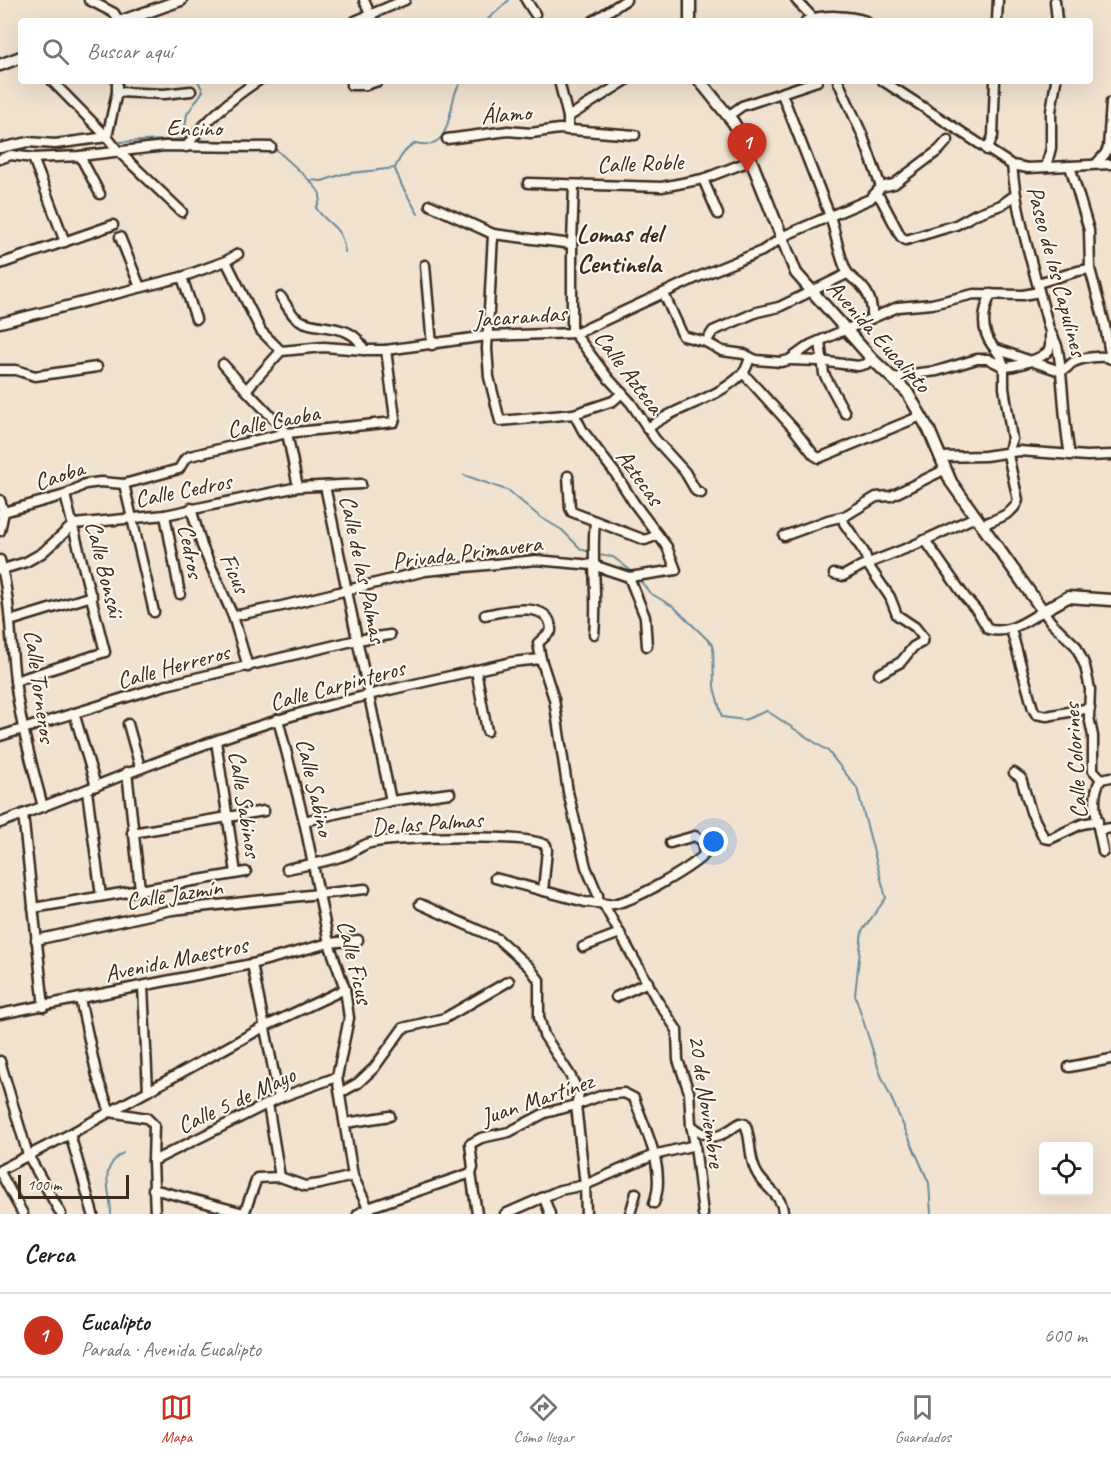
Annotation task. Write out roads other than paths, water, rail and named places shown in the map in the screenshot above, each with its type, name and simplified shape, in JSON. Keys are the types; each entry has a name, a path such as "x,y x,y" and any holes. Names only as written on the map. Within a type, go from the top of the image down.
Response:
{"street":[{"path":"88,0 114,13 118,18"},
{"path":"129,18 179,0"},
{"path":"364,0 372,18 405,0"},
{"path":"526,0 535,14"},
{"path":"598,18 626,0"},
{"path":"690,18 691,0"},
{"path":"796,0 810,18"},
{"path":"998,0 998,18"},
{"path":"1055,1 1057,18"},
{"path":"839,18 856,18"},
{"path":"1,63 18,58"},
{"path":"55,84 118,151 182,212"},
{"path":"107,137 117,84"},
{"path":"351,85 369,84"},
{"path":"559,84 568,117 568,130"},
{"path":"568,117 620,84"},
{"name":"Avenida Eucalipto","path":"702,84 741,135 796,273 872,359 907,392 921,416 944,470 1043,610"},
{"path":"728,116 738,108 809,84"},
{"path":"839,84 862,134 878,190 903,240 951,228 976,214 1001,205 1015,195"},
{"path":"888,84 1012,165 1028,168 1111,164"},
{"path":"987,150 993,136 995,84"},
{"path":"1046,166 1051,148 1051,111 1056,84"},
{"path":"186,147 243,85"},
{"path":"117,92 164,94 191,91"},
{"path":"782,94 830,216 834,236 848,274 865,291 872,306 872,318"},
{"path":"1096,164 1108,148 1111,102"},
{"name":"Álamo","path":"447,139 508,131 531,133 559,129 635,135"},
{"path":"0,148 28,142 55,144 107,137"},
{"name":"Jacarandas","path":"281,351 324,347 386,350 488,336 575,334 698,277 762,251 788,234 870,199 878,190 894,184 939,150 948,140"},
{"name":"Encino","path":"0,159 11,155 33,158 80,156 165,146 271,147"},
{"path":"80,156 100,194"},
{"path":"33,158 65,242"},
{"name":"Calle Roble","path":"528,183 662,187 702,179 750,161"},
{"name":"Paseo de los Capulines","path":"1012,165 1015,195 1025,240 1050,332 1059,354 1060,371 1074,362 1103,356 1111,358"},
{"path":"1070,166 1089,230 1090,269 1111,358"},
{"path":"702,179 718,214"},
{"name":"Calle Azteca","path":"574,185 571,326 608,378 633,406 647,429 685,472 693,488 701,494"},
{"path":"430,205 493,234 572,244"},
{"path":"0,264 113,225"},
{"path":"493,234 488,336 489,377 500,422 574,414 613,401 622,393"},
{"path":"120,237 140,288"},
{"path":"0,323 183,277 226,261 238,254"},
{"path":"226,261 261,331 281,351 246,390"},
{"path":"425,265 432,345"},
{"path":"789,360 806,347 872,318 907,306 932,304 974,294 1023,295 1038,287 1090,269"},
{"path":"706,342 713,331 757,312 779,307 848,274"},
{"path":"183,277 196,320"},
{"path":"664,294 683,336 706,342 715,349 744,354 756,360 781,362 789,360 858,366 872,359"},
{"path":"834,574 843,576 925,540 1010,511 1016,506 1015,483 1009,453 1012,439 1004,388 1004,367 1001,357 987,336 984,318 991,294"},
{"path":"281,297 295,317 348,332 358,338 364,350"},
{"path":"324,347 331,328"},
{"path":"895,380 906,374 937,371 968,360 982,358 1004,367 1032,361 1049,350 1050,332"},
{"path":"820,341 824,374 845,413"},
{"path":"982,358 994,347"},
{"path":"994,347 1060,371 1064,422 1070,455"},
{"name":"Calle Caoba","path":"166,473 179,469 185,459 190,456 286,433 394,422 386,350"},
{"path":"1059,354 1074,362"},
{"path":"647,429 660,419 707,398 743,374 750,358"},
{"path":"223,364 286,433 298,487"},
{"path":"0,370 16,370 35,376 97,368"},
{"path":"743,374 819,458 921,416"},
{"name":"Aztecas","path":"574,414 583,431 667,547 676,570 629,577"},
{"path":"940,457 985,456 1027,451 1070,455 1111,455"},
{"path":"784,536 843,517 876,497 891,496 944,470"},
{"name":"Caoba","path":"2,512 65,495 85,484 101,482 124,484 166,473"},
{"path":"568,476 571,511 645,540 658,535"},
{"path":"124,484 153,612"},
{"name":"Calle Cedros","path":"74,524 165,515 298,487 361,484"},
{"name":"Calle de las Palmas","path":"325,486 391,801"},
{"name":"Calle Bonsái","path":"15,681 105,652 65,495"},
{"path":"0,500 2,512 0,531"},
{"name":"Ficus","path":"191,508 202,546 233,615"},
{"name":"Cedros","path":"165,515 180,594"},
{"path":"843,517 844,523 864,552 868,564 890,597 897,615 915,627 923,637 922,642 913,647 901,662 879,674"},
{"path":"594,634 595,522"},
{"path":"1,567 26,562 42,553 74,524"},
{"path":"925,540 988,629 998,631 1011,629 1068,597 1111,600"},
{"name":"Privada Primavera","path":"233,615 282,606 425,571 536,560 593,565 629,577"},
{"name":"Calle Torneros","path":"1,567 10,605 15,681 23,729 43,807"},
{"path":"629,577 645,616 646,646"},
{"path":"10,621 92,596"},
{"path":"485,615 526,609 545,615 549,619 551,631 538,643 541,659"},
{"name":"Calle Colorines","path":"1043,610 1051,622 1076,646 1085,666 1090,689 1089,717 1093,736 1094,770 1101,779 1095,793 1103,852"},
{"path":"233,615 248,667"},
{"path":"1011,629 1036,714 1047,716 1090,708"},
{"name":"Calle Herreros","path":"0,736 166,685 357,640 390,635"},
{"name":"Calle Carpinteros","path":"0,823 140,767 278,719 476,670 512,662 541,659"},
{"name":"20 de Noviembre","path":"541,659 554,699 568,792 586,867 601,903 677,1030 678,1060 689,1092 703,1214"},
{"path":"476,670 487,730"},
{"path":"74,713 96,786"},
{"name":"Calle Sabino","path":"278,719 304,821 312,863"},
{"path":"128,724 140,767"},
{"name":"Calle Sabinos","path":"140,889 241,873 228,817 216,741"},
{"path":"33,909 140,889 127,772"},
{"path":"1014,773 1021,778 1038,828 1046,839 1082,824 1111,828"},
{"path":"1101,779 1111,777"},
{"path":"87,790 101,896"},
{"path":"304,821 391,801 450,793"},
{"path":"132,833 264,811"},
{"path":"22,814 44,1007"},
{"path":"495,878 585,902 616,904 658,885 694,864 704,855 702,841 694,836 670,843"},
{"name":"De las Palmas","path":"287,869 346,855 368,844 379,842 441,838 523,839 546,844 548,850 543,891"},
{"name":"Calle Ficus","path":"312,863 329,943 345,989 349,1018 337,1077 353,1176 370,1211"},
{"name":"Calle Jazmín","path":"36,940 172,910 364,889"},
{"path":"420,904 498,939 539,980 539,1017 544,1035 570,1075 579,1094 576,1105 586,1214"},
{"path":"583,947 620,933"},
{"name":"Avenida Maestros","path":"0,1014 252,964 329,943 358,939"},
{"path":"252,964 279,1098"},
{"path":"340,1093 358,1083 374,1068 403,1028 445,1018 509,981"},
{"path":"616,997 648,982"},
{"path":"143,986 148,1091"},
{"path":"23,1214 0,1171 264,1027 345,989"},
{"path":"80,999 98,1076 110,1112"},
{"path":"1069,1067 1111,1059"},
{"path":"0,1061 4,1088 28,1155 61,1214"},
{"name":"Calle 5 de Mayo","path":"153,1161 279,1098 337,1077"},
{"name":"Juan Martínez","path":"471,1173 473,1168 470,1144 481,1138 509,1132 545,1113 603,1095 624,1093 634,1098 654,1155"},
{"path":"268,1104 280,1177"},
{"path":"110,1112 147,1118 154,1125 155,1214"},
{"path":"346,1123 390,1116"},
{"path":"691,1125 701,1134 713,1138 740,1123 745,1124 757,1174 782,1203 783,1214"},
{"path":"70,1134 93,1214"},
{"path":"506,1214 560,1190 585,1185 654,1155 695,1145"},
{"path":"654,1155 659,1179 654,1203"},
{"path":"358,1214 471,1173 477,1214"},
{"path":"153,1189 244,1214 257,1178 280,1177 305,1186 353,1176"},
{"path":"630,1214 636,1193"},
{"path":"544,1198 550,1214"}],"waterway":[{"path":"489,18 509,0"},
{"path":"180,139 184,134 187,114 203,91 200,84"},
{"path":"309,180 322,181 343,174 395,168 403,154 412,145 435,142 441,137 446,130 455,92 460,84"},
{"path":"120,142 186,139"},
{"path":"194,140 269,143"},
{"path":"76,145 106,143"},
{"path":"273,147 318,191 320,199 316,208 338,231 345,252"},
{"path":"395,169 418,214"},
{"path":"464,475 509,491 540,517 562,530 581,549 592,553"},
{"path":"598,555 613,557 634,573"},
{"path":"638,578 650,593 674,607 713,645 714,687 722,717 744,720 767,711 828,751 857,788 886,898 862,931 855,995 880,1073 929,1183 931,1214"},
{"path":"111,1214 108,1173 115,1159 123,1153"}],"place":[{"name":"Eucalipto","path":"747,173"}],"district":[{"name":"Lomas del Centinela","path":"619,248"}]}
